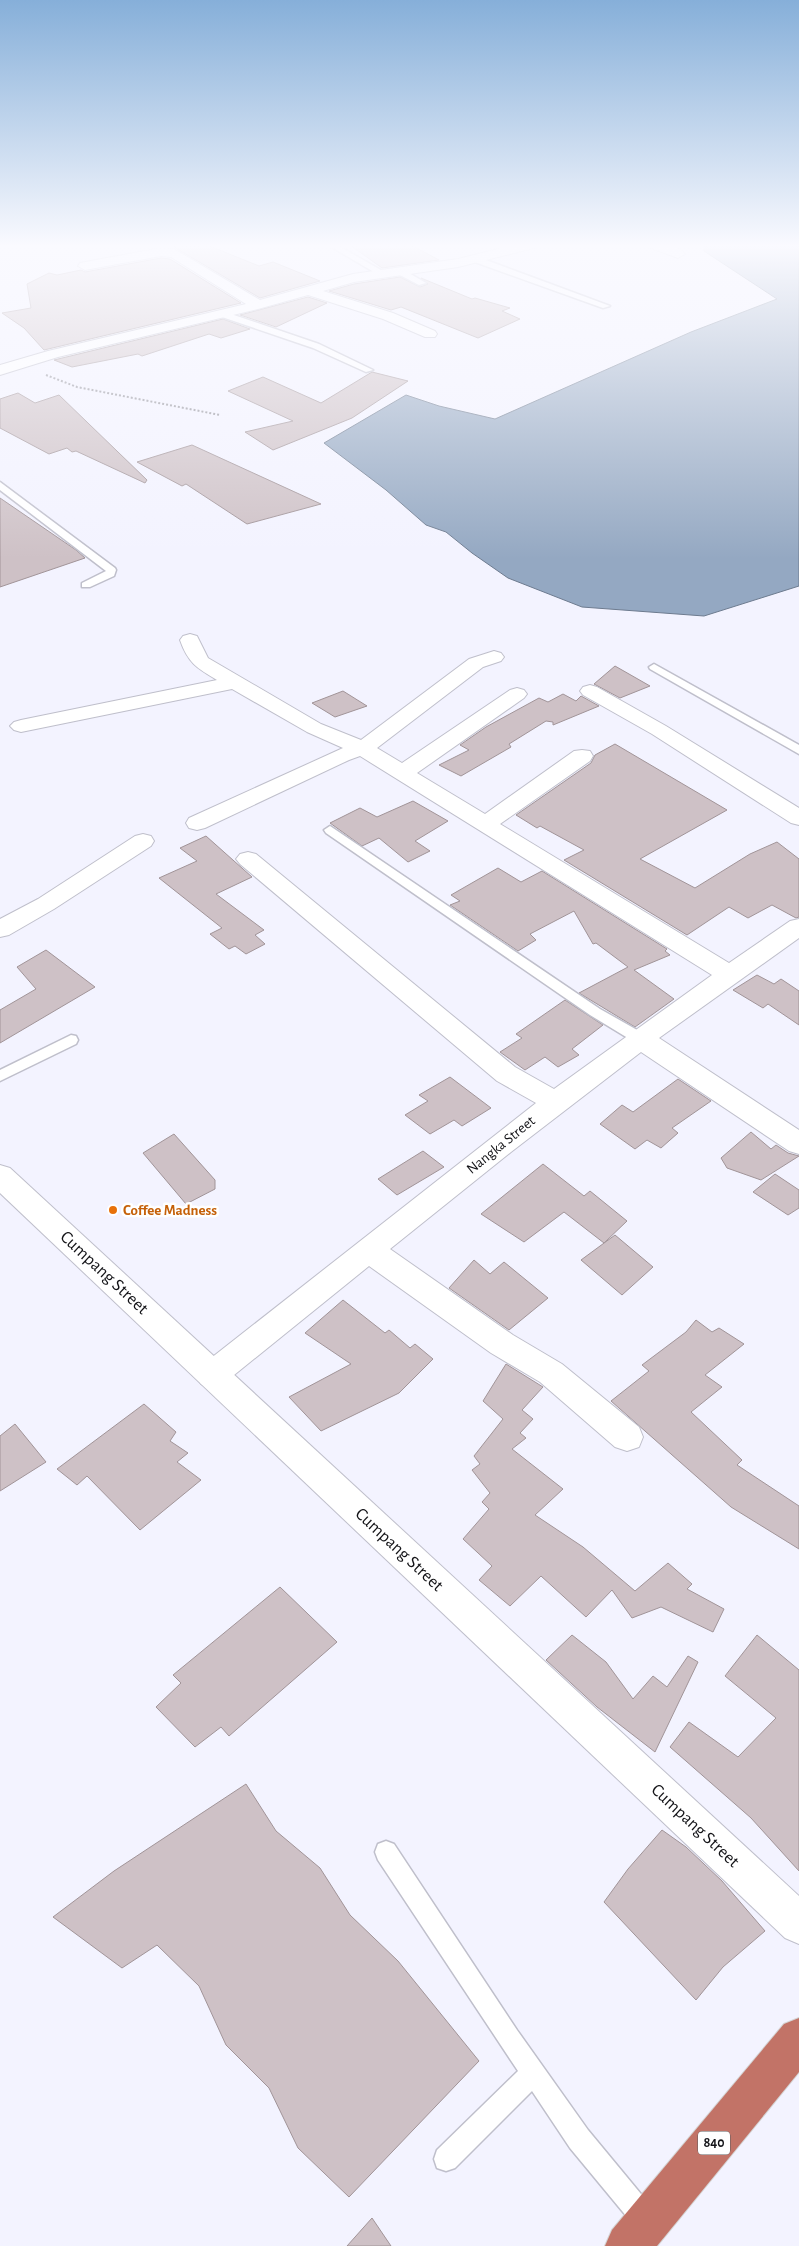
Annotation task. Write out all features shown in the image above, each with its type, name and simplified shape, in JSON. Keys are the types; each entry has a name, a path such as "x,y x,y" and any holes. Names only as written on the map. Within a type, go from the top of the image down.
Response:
{"highway":[{"name":"840","path":"638,2234 797,2049"}],"street":[{"path":"3,369 71,350"},
{"path":"190,640 201,662 314,728 363,749 729,974"},
{"path":"197,823 341,755 363,749 476,663 494,657"},
{"path":"21,726 236,682"},
{"path":"590,691 659,730 799,818"},
{"path":"402,773 517,694"},
{"path":"485,824 582,756"},
{"path":"0,929 46,904 143,842"},
{"path":"248,860 506,1074 555,1102"},
{"name":"Nangka Street","path":"212,1374 555,1102 729,974 799,927"},
{"path":"641,1039 799,1144"},
{"name":"Cumpang Street","path":"4,1184 212,1374 799,1924"},
{"path":"368,1250 502,1344 552,1373 627,1437"}],"lane":[{"path":"324,350 369,370"},
{"path":"1,486 111,570 110,574 86,585"},
{"path":"654,667 799,750"},
{"path":"330,830 595,1012 641,1039"},
{"path":"0,1076 71,1040"},
{"path":"386,1852 579,2139 638,2234"},
{"path":"446,2159 533,2073"}],"path":[{"path":"3,369 31,370 77,387 220,415"}],"water":[{"path":"651,350 799,350 799,586 704,616 582,607 508,578 446,532 426,525 386,490 324,443 406,395 439,406 495,419"}],"building":[{"path":"96,350 161,350 142,356 138,354 72,367 54,360"},
{"path":"372,372 408,381 352,418 273,450 245,432 293,421 228,391 263,377 321,403"},
{"path":"18,393 35,403 59,395 147,480 145,483 76,451 72,452 67,448 49,454 0,428 0,399"},
{"path":"192,445 321,504 247,524 186,484 182,486 137,462"},
{"path":"0,498 76,550 85,558 0,587"},
{"path":"615,666 650,686 620,698 594,684"},
{"path":"343,691 367,706 335,717 312,703"},
{"path":"563,694 576,701 581,696 599,706 553,725 553,722 546,721 509,744 511,747 461,776 439,765 469,750 460,745 486,727 539,698 548,702"},
{"path":"615,744 727,810 640,859 695,888 750,854 777,842 799,859 799,917 796,918 772,905 748,918 729,907 687,935 564,860 584,850 540,826 537,828 516,815 591,763 595,755"},
{"path":"413,801 448,821 415,841 430,851 408,862 379,838 362,846 330,823 360,808 377,817"},
{"path":"206,836 252,877 216,894 264,930 255,935 265,944 246,954 235,946 229,949 210,934 222,928 159,878 197,861 180,848"},
{"path":"498,868 521,882 542,871 667,949 665,951 670,955 634,970 674,999 635,1027 579,993 628,967 596,943 593,944 574,911 530,934 536,940 518,951 450,905 460,901 451,895"},
{"path":"46,950 95,987 0,1043 0,1010 36,989 17,967"},
{"path":"757,975 774,984 781,979 799,991 799,1025 768,1004 763,1008 733,990"},
{"path":"565,1000 603,1025 572,1049 579,1055 558,1067 545,1057 525,1070 500,1052 522,1038 516,1034"},
{"path":"450,1077 491,1108 462,1126 454,1120 430,1134 405,1115 428,1101 419,1095"},
{"path":"678,1079 711,1101 672,1128 678,1133 661,1148 647,1140 635,1149 600,1124 622,1105 633,1112"},
{"path":"751,1132 771,1149 776,1145 788,1153 799,1156 761,1180 727,1168 721,1158"},
{"path":"174,1134 215,1180 215,1189 186,1204 143,1153"},
{"path":"423,1151 444,1167 397,1195 378,1179"},
{"path":"543,1164 584,1196 590,1191 627,1221 604,1243 564,1212 524,1242 481,1214"},
{"path":"775,1174 799,1190 799,1208 788,1215 753,1192"},
{"path":"615,1235 653,1267 622,1295 581,1260"},
{"path":"474,1260 490,1274 504,1262 548,1298 509,1330 449,1288"},
{"path":"343,1300 385,1333 389,1330 410,1348 415,1344 433,1359 399,1393 321,1431 289,1397 351,1364 305,1333"},
{"path":"696,1320 712,1332 719,1328 744,1344 705,1375 722,1387 691,1412 742,1460 737,1465 799,1506 799,1549 731,1507 611,1401 649,1371 642,1365 686,1332"},
{"path":"506,1364 543,1387 522,1410 533,1419 520,1433 526,1438 512,1449 563,1489 535,1515 583,1547 635,1591 668,1563 692,1584 687,1589 724,1609 713,1632 661,1607 632,1618 612,1590 586,1617 541,1576 510,1606 479,1580 492,1566 463,1539 489,1509 482,1502 490,1493 472,1470 480,1464 474,1456 503,1419 483,1401"},
{"path":"144,1404 176,1432 170,1441 188,1453 177,1462 201,1480 140,1530 87,1476 77,1485 57,1469"},
{"path":"15,1424 46,1462 0,1491 0,1436"},
{"path":"280,1587 337,1642 229,1736 221,1727 195,1747 156,1707 181,1683 173,1675"},
{"path":"572,1635 606,1662 633,1699 653,1676 667,1687 688,1656 698,1662 655,1752 597,1707 546,1660"},
{"path":"757,1635 799,1670 799,1871 751,1818 670,1747 689,1722 738,1757 776,1718 725,1676"},
{"path":"246,1784 276,1831 320,1868 350,1915 398,1961 479,2061 349,2197 298,2148 269,2088 226,2045 199,1986 157,1945 122,1968 53,1917 114,1871"},
{"path":"662,1830 686,1847 722,1881 765,1931 723,1967 696,2000 604,1902 628,1869"},
{"path":"372,2218 391,2246 347,2246"}],"place":[{"name":"Coffee Madness","path":"113,1210"}]}
